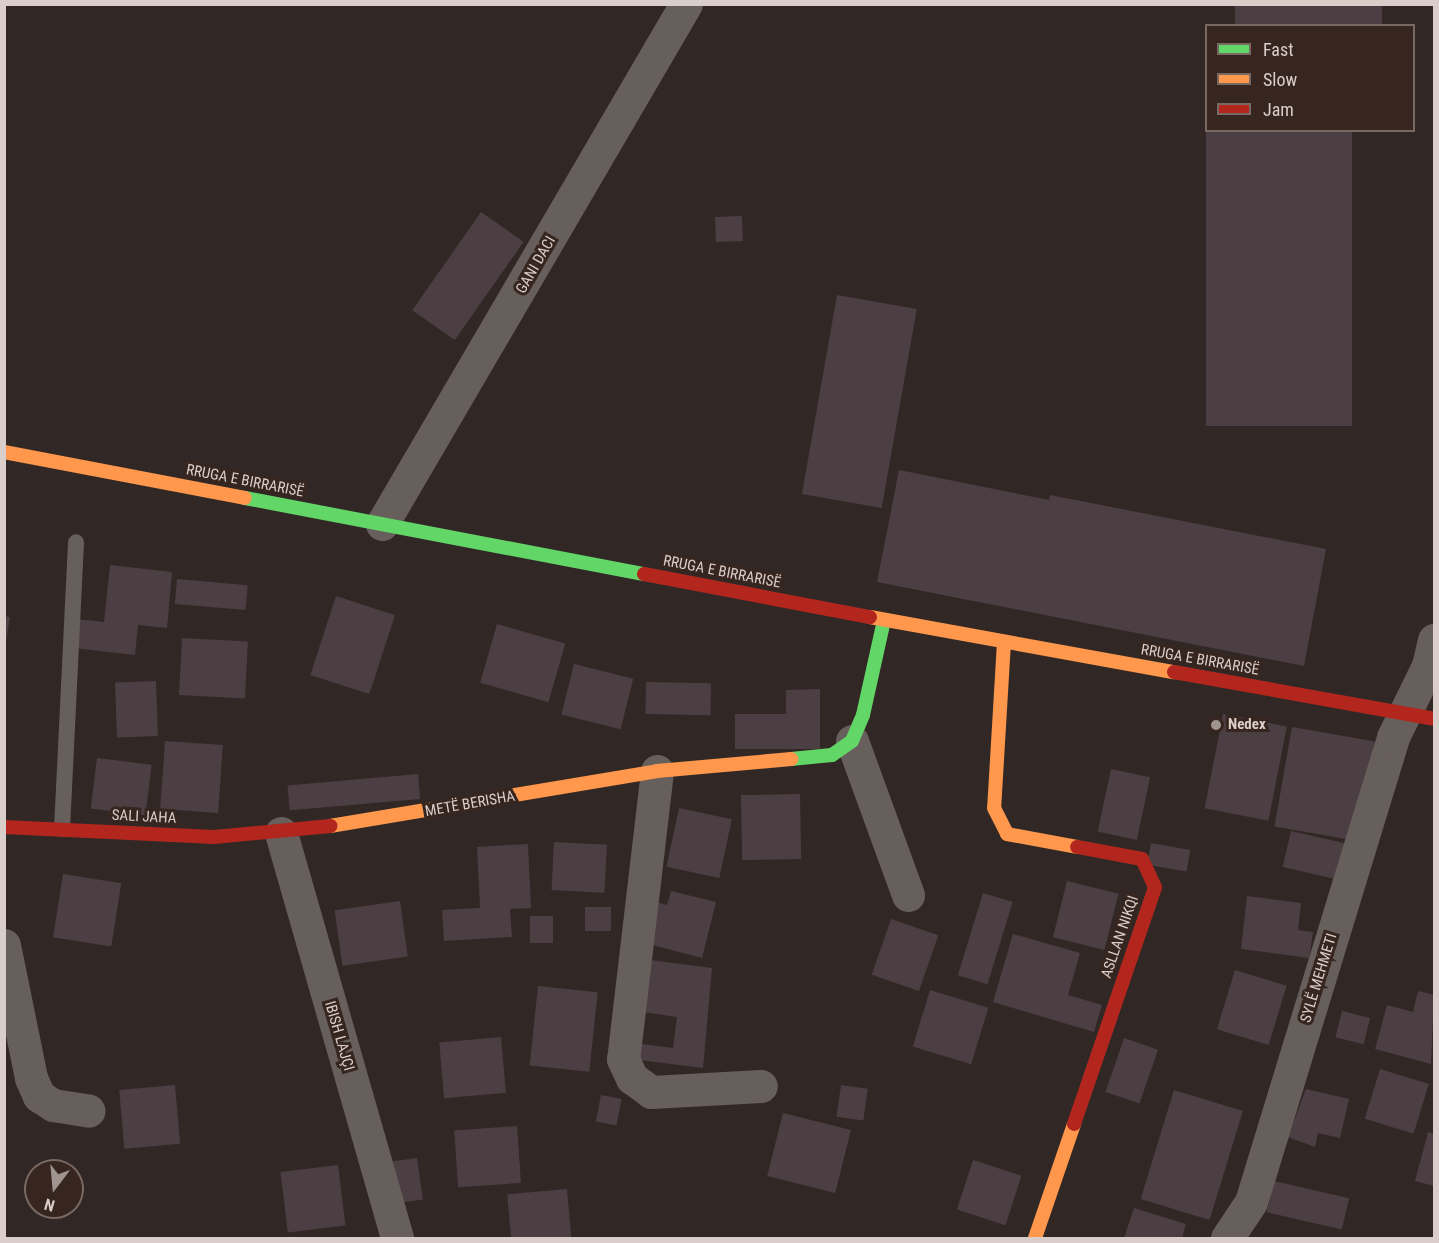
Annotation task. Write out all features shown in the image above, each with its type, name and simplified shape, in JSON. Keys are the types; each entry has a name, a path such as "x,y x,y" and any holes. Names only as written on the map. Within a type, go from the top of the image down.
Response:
{"street":[{"name":"GANI DACI","path":"382,524 686,4"},
{"name":"RRUGA E BIRRARISË","path":"4,452 884,620 1420,716"},
{"path":"884,620 863,715 852,741 908,896"},
{"name":"SYLË MEHMETI","path":"1227,1239 1251,1202 1393,737 1420,716 1434,640"},
{"name":"ASLLAN NIKQI","path":"1004,642 994,808 1007,834 1142,860 1155,887 1035,1239"},
{"name":"METË BERISHA","path":"281,833 383,819 657,771 832,755 852,741"},
{"path":"657,771 623,1059 632,1078 651,1092 761,1086"},
{"name":"SALI JAHA","path":"4,827 214,837 281,833"},
{"name":"IBISH LAJÇI","path":"281,833 397,1239"},
{"path":"4,945 31,1078 39,1096 52,1105 89,1112"}],"lane":[{"path":"62,830 75,542"}],"building":[{"path":"1235,4 1382,4 1382,24 1235,24"},
{"path":"1206,132 1352,132 1352,426 1206,426"},
{"path":"481,212 524,242 455,340 412,310"},
{"path":"742,216 743,241 716,242 715,217"},
{"path":"837,295 917,309 882,508 802,494"},
{"path":"899,470 1049,500 1050,495 1326,549 1304,666 877,582"},
{"path":"110,565 172,572 167,628 138,625 135,655 73,648 76,619 104,622"},
{"path":"177,579 248,585 246,610 175,604"},
{"path":"336,596 395,615 369,694 310,675"},
{"path":"4,616 10,617 6,640 4,640"},
{"path":"497,624 565,644 548,702 480,683"},
{"path":"182,638 248,641 245,698 179,695"},
{"path":"574,664 633,679 621,729 561,714"},
{"path":"156,681 158,736 117,737 115,682"},
{"path":"646,682 711,683 710,715 645,714"},
{"path":"820,689 820,749 735,749 735,714 786,714 786,690"},
{"path":"1223,714 1287,726 1268,821 1205,808"},
{"path":"1292,727 1375,742 1357,841 1274,826"},
{"path":"165,741 223,745 218,813 160,809"},
{"path":"97,758 152,765 145,815 91,809"},
{"path":"1111,769 1150,777 1137,840 1098,832"},
{"path":"418,774 420,799 290,810 287,785"},
{"path":"800,794 801,859 742,860 741,795"},
{"path":"679,808 732,819 719,878 667,867"},
{"path":"1291,831 1347,844 1338,880 1283,867"},
{"path":"554,842 607,845 604,893 551,890"},
{"path":"1151,843 1190,850 1187,872 1147,865"},
{"path":"528,844 531,908 510,909 512,937 444,941 442,910 480,908 477,847"},
{"path":"63,874 121,883 111,946 53,937"},
{"path":"1067,881 1118,894 1104,950 1053,937"},
{"path":"671,891 716,902 702,958 637,941 648,900 667,905"},
{"path":"983,893 1013,902 988,984 958,975"},
{"path":"1247,896 1301,903 1298,930 1313,932 1309,958 1241,949"},
{"path":"400,901 408,956 342,966 335,910"},
{"path":"585,907 611,907 611,931 585,931"},
{"path":"530,916 553,916 553,943 530,943"},
{"path":"891,919 938,935 919,991 872,975"},
{"path":"1013,934 1080,953 1068,995 1102,1005 1094,1032 993,1002"},
{"path":"650,960 712,968 703,1068 632,1059 634,1043 673,1048 677,1017 643,1012"},
{"path":"1235,970 1287,986 1269,1045 1217,1029"},
{"path":"538,986 598,992 589,1072 530,1066"},
{"path":"930,990 988,1008 971,1064 913,1046"},
{"path":"1418,991 1434,995 1431,1064 1375,1049 1387,1005 1413,1012"},
{"path":"1342,1011 1370,1018 1364,1044 1335,1037"},
{"path":"501,1037 506,1093 444,1098 439,1042"},
{"path":"1124,1038 1158,1050 1139,1104 1105,1092"},
{"path":"1380,1069 1429,1084 1414,1134 1365,1119"},
{"path":"175,1085 180,1144 124,1149 119,1090"},
{"path":"841,1085 868,1089 863,1120 837,1117"},
{"path":"1306,1089 1349,1099 1340,1138 1318,1133 1315,1147 1288,1137"},
{"path":"1174,1090 1243,1111 1210,1220 1141,1199"},
{"path":"601,1095 622,1099 616,1126 596,1122"},
{"path":"783,1113 851,1130 835,1193 767,1176"},
{"path":"517,1126 521,1183 458,1187 454,1130"},
{"path":"1428,1132 1434,1134 1434,1186 1415,1181"},
{"path":"417,1158 423,1200 394,1204 388,1162"},
{"path":"973,1160 1022,1176 1005,1225 957,1209"},
{"path":"338,1165 345,1226 288,1233 280,1172"},
{"path":"1274,1181 1349,1198 1342,1230 1267,1212"},
{"path":"567,1189 571,1238 511,1238 507,1194"},
{"path":"1134,1208 1186,1224 1182,1238 1124,1238"}],"traffic: fast":[{"path":"245,498 644,574"},
{"path":"791,759 832,755 852,741 863,715 884,620"}],"traffic: slow":[{"path":"4,452 245,498"},
{"path":"870,617 1174,672"},
{"path":"1004,642 994,808 1007,834 1077,847"},
{"path":"330,826 657,771 791,759"},
{"path":"1035,1238 1074,1124"}],"traffic: jam":[{"path":"644,574 870,617"},
{"path":"1174,672 1434,719"},
{"path":"4,827 214,837 330,826"},
{"path":"1074,1124 1155,887 1142,859 1077,847"}],"place":[{"name":"Nedex","path":"1216,725"}]}
